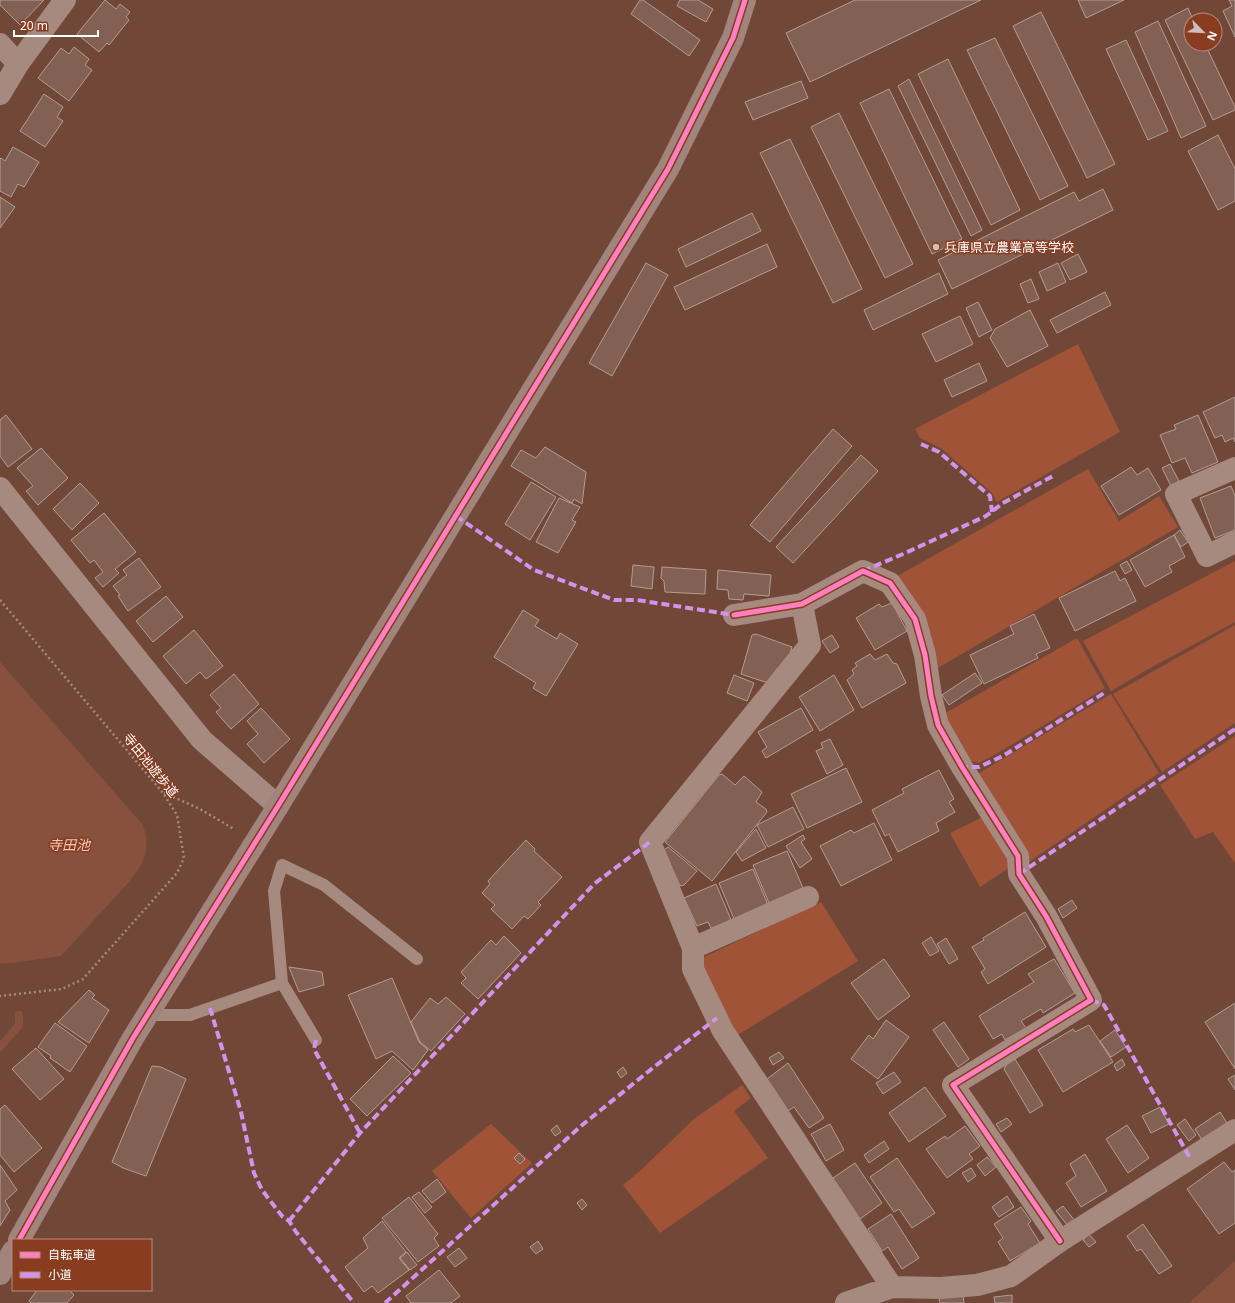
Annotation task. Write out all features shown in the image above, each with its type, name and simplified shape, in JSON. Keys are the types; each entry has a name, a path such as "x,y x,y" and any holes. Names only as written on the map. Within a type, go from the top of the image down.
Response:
{"street":[{"path":"0,94 18,64 66,0"},
{"path":"20,1239 129,1045 278,806 668,169 733,38 745,0"},
{"path":"0,44 18,64"},
{"path":"1235,468 1176,494 1207,556 1235,542"},
{"path":"0,488 202,740 278,806"},
{"path":"734,615 802,604 863,571 890,583 915,619 925,655 931,696 938,725 962,767 1018,856 1019,874 1046,916 1091,1000 953,1085 1060,1241"},
{"path":"802,604 810,645 650,842 693,948 693,969 723,1031 892,1287"},
{"path":"693,948 808,897"},
{"path":"846,1303 892,1287 941,1288 984,1283 1011,1276 1060,1241 1235,1130"},
{"path":"0,1274 12,1253"}],"lane":[{"path":"316,1040 282,983 274,891 282,865 324,885 417,959"},
{"path":"148,1015 190,1015 282,983"}],"path":[{"path":"164,793 200,809 256,840"}],"shaded area":[{"path":"1078,344 1120,432 997,502 992,493 941,448 920,438 915,429"},
{"path":"1088,469 1119,521 1159,496 1178,527 936,669 892,579"},
{"path":"1235,561 1235,622 1111,691 1083,641"},
{"path":"1235,625 1235,723 1162,772 1113,694"},
{"path":"1077,638 1105,688 979,763 968,760 942,715"},
{"path":"1111,694 1159,773 1029,862 976,775"},
{"path":"1235,736 1235,863 1213,832 1195,839 1160,785"},
{"path":"985,816 1012,860 1010,867 980,887 950,833"},
{"path":"821,902 858,961 736,1036 700,959"},
{"path":"742,1085 751,1098 734,1111 768,1158 660,1233 623,1185 641,1170 694,1119"},
{"path":"491,1124 532,1163 471,1218 432,1171"}],"water":[{"name":"寺田池","path":"0,662 143,825 146,841 143,861 130,881 61,956 12,963 0,963"},
{"path":"1235,1261 1235,1303 1189,1303"}],"building":[{"path":"0,0 44,0 20,25 0,5"},
{"path":"105,0 116,9 120,4 130,12 126,17 129,20 109,45 107,43 99,52 77,34"},
{"path":"640,0 643,0 700,40 689,56 631,14"},
{"path":"680,0 698,0 713,9 706,22 677,6"},
{"path":"855,0 981,0 810,82 786,33"},
{"path":"1078,0 1124,0 1086,18"},
{"path":"1229,0 1235,0 1235,37 1223,11 1232,6"},
{"path":"1188,8 1190,12 1183,12 1183,52 1209,52 1235,107 1235,110 1213,120 1165,20"},
{"path":"1041,12 1115,164 1087,178 1013,26"},
{"path":"1158,21 1206,126 1181,138 1135,32"},
{"path":"995,38 1068,186 1040,200 967,50"},
{"path":"1126,40 1168,131 1148,140 1106,49"},
{"path":"74,47 89,59 85,65 92,70 69,101 38,78 61,48 69,54"},
{"path":"948,59 1020,210 991,225 918,74"},
{"path":"909,79 982,230 971,236 898,86"},
{"path":"801,81 808,98 753,120 745,102"},
{"path":"889,89 962,239 932,254 860,103"},
{"path":"44,94 63,107 57,117 63,121 45,147 20,131"},
{"path":"839,113 913,264 885,278 811,127"},
{"path":"1218,135 1235,169 1235,201 1218,210 1188,151"},
{"path":"790,139 862,289 833,303 760,153"},
{"path":"13,147 39,162 24,187 18,184 11,197 0,191 0,159 1,158 5,161"},
{"path":"1103,189 1113,210 952,289 938,260 1074,192 1079,201"},
{"path":"0,197 15,207 0,228"},
{"path":"752,213 761,231 686,267 678,249"},
{"path":"767,244 777,267 685,310 674,287"},
{"path":"1078,254 1087,272 1070,280 1061,263"},
{"path":"646,263 668,275 612,376 589,363"},
{"path":"1058,263 1066,282 1047,291 1039,272"},
{"path":"939,273 948,294 873,330 864,310"},
{"path":"1031,279 1039,299 1028,303 1020,284"},
{"path":"1105,292 1111,305 1057,333 1050,320"},
{"path":"978,302 992,330 979,337 966,308"},
{"path":"1030,310 1048,346 1007,367 990,338 995,329"},
{"path":"960,316 973,344 936,362 922,334"},
{"path":"979,363 987,381 952,397 944,380"},
{"path":"1235,397 1235,442 1233,438 1225,442 1222,435 1215,438 1203,412"},
{"path":"6,415 32,449 8,467 0,456 0,420"},
{"path":"1198,415 1218,462 1192,473 1185,458 1172,463 1160,435 1176,429 1174,425"},
{"path":"833,429 852,446 770,542 750,525"},
{"path":"545,447 586,472 582,504 574,499 572,503 511,466 521,450 536,458"},
{"path":"41,448 68,478 38,505 26,491 33,486 17,468"},
{"path":"861,455 878,471 793,563 776,547"},
{"path":"1170,464 1179,481 1171,486 1162,468"},
{"path":"1131,467 1137,475 1148,468 1161,490 1119,515 1101,486"},
{"path":"531,482 556,497 530,540 505,524"},
{"path":"80,483 99,503 72,530 53,509"},
{"path":"1231,486 1235,496 1235,530 1215,538 1200,498"},
{"path":"559,498 580,507 572,520 576,522 558,553 536,542"},
{"path":"104,513 136,552 115,569 119,573 103,587 95,578 103,572 94,560 90,563 71,540"},
{"path":"1180,530 1188,542 1181,547 1174,535"},
{"path":"1174,535 1185,557 1169,566 1172,572 1145,587 1130,560"},
{"path":"139,558 161,587 128,611 118,596 120,595 113,586 127,575 123,570"},
{"path":"1127,561 1132,570 1125,574 1120,565"},
{"path":"633,565 654,567 652,589 631,586"},
{"path":"662,567 706,570 705,594 665,592 664,581 661,578"},
{"path":"718,570 771,575 769,596 744,594 743,600 729,599 728,590 717,589"},
{"path":"1115,571 1120,581 1125,578 1136,601 1075,631 1059,598"},
{"path":"166,596 183,617 153,642 136,621"},
{"path":"892,603 907,631 875,650 856,618 879,604 882,607"},
{"path":"523,610 539,620 535,626 557,639 560,633 578,644 546,696 533,688 536,683 494,657"},
{"path":"1034,614 1050,648 1036,654 1038,658 984,684 970,655 1014,634 1010,626"},
{"path":"194,630 223,666 206,679 200,672 186,684 163,656"},
{"path":"756,634 792,647 786,668 768,683 741,674 752,635"},
{"path":"832,635 839,647 830,653 822,641"},
{"path":"870,654 875,660 887,654 893,663 897,664 906,683 862,708 847,680 854,674 852,670 857,666 855,663"},
{"path":"975,673 982,683 949,705 942,695"},
{"path":"234,674 259,704 231,729 216,712 221,708 210,695"},
{"path":"734,675 754,683 747,701 727,693"},
{"path":"834,675 854,710 820,731 799,697"},
{"path":"261,708 290,739 264,763 247,744 258,734 247,721"},
{"path":"801,708 813,730 766,758 762,751 767,747 758,732"},
{"path":"830,739 843,765 827,774 816,751 823,748 821,743"},
{"path":"846,768 862,802 807,828 791,794"},
{"path":"939,770 954,799 949,802 955,812 936,823 939,831 898,852 889,834 885,836 872,810 904,793 902,789"},
{"path":"722,774 735,785 744,776 762,792 756,802 766,809 767,812 712,881 665,842 719,775"},
{"path":"793,807 804,829 768,847 757,825"},
{"path":"874,823 892,860 841,886 820,846 851,830 854,833"},
{"path":"756,829 766,848 742,861 736,852"},
{"path":"803,835 805,839 801,842 812,859 800,868 786,846"},
{"path":"526,840 535,849 534,851 562,877 538,902 541,905 528,919 524,916 512,929 491,909 495,905 482,893 490,884 488,881"},
{"path":"668,847 697,871 684,885 680,886 664,850"},
{"path":"787,851 803,888 769,903 753,865"},
{"path":"753,869 768,905 734,919 719,883"},
{"path":"716,884 732,922 711,928 708,922 697,926 684,898"},
{"path":"1072,900 1077,908 1063,918 1058,909"},
{"path":"1025,912 1046,947 988,984 981,972 985,969 972,947 984,940 983,938"},
{"path":"504,936 521,953 478,999 461,983 466,978 461,972 491,940 496,945"},
{"path":"931,937 939,951 930,956 922,943"},
{"path":"946,938 958,959 949,964 937,944"},
{"path":"884,959 910,996 878,1020 851,983"},
{"path":"1054,959 1075,993 1043,1013 1041,1009 1021,1021 1026,1028 1005,1040 1002,1034 993,1039 979,1016 1034,982 1028,974"},
{"path":"289,967 322,972 324,985 299,992"},
{"path":"392,978 419,1042 428,1050 413,1070 392,1051 376,1059 348,995"},
{"path":"89,990 95,995 92,998 109,1010 89,1043 58,1022"},
{"path":"446,997 465,1014 431,1051 420,1042 411,1022 430,998 438,1004"},
{"path":"1235,1003 1235,1069 1205,1022"},
{"path":"886,1020 909,1037 878,1079 851,1059 869,1035 873,1039"},
{"path":"944,1022 969,1059 958,1067 933,1030"},
{"path":"55,1023 87,1046 70,1072 50,1058 51,1056 38,1047"},
{"path":"1089,1025 1113,1062 1063,1092 1038,1050 1073,1029 1075,1032"},
{"path":"1115,1030 1126,1047 1111,1057 1100,1041"},
{"path":"36,1048 64,1079 40,1100 12,1069"},
{"path":"779,1052 784,1058 773,1065 769,1058"},
{"path":"393,1056 411,1073 367,1116 350,1099"},
{"path":"1015,1059 1043,1105 1030,1113 1004,1069 1006,1065"},
{"path":"1122,1059 1125,1065 1117,1071 1114,1065"},
{"path":"788,1063 824,1118 809,1128 794,1107 788,1111 767,1079"},
{"path":"152,1066 161,1067 186,1079 146,1176 123,1168 112,1162"},
{"path":"623,1067 627,1073 621,1078 617,1072"},
{"path":"894,1072 901,1082 883,1094 876,1083"},
{"path":"1235,1075 1235,1090 1228,1079"},
{"path":"925,1087 946,1116 909,1142 889,1113"},
{"path":"5,1105 42,1148 14,1172 0,1155 0,1109"},
{"path":"1160,1107 1169,1124 1151,1133 1142,1116"},
{"path":"1220,1112 1227,1123 1202,1140 1195,1129"},
{"path":"1007,1118 1012,1124 1001,1132 996,1124"},
{"path":"1185,1119 1196,1135 1189,1141 1177,1125"},
{"path":"830,1124 844,1150 826,1161 811,1134"},
{"path":"557,1125 561,1132 555,1136 551,1130"},
{"path":"1127,1125 1149,1158 1128,1173 1106,1139"},
{"path":"965,1126 980,1146 969,1154 973,1159 947,1178 926,1149 945,1136 947,1139"},
{"path":"884,1141 889,1149 869,1163 864,1155"},
{"path":"519,1153 525,1159 520,1164 514,1158"},
{"path":"1085,1154 1107,1191 1081,1207 1066,1183 1076,1176 1070,1164"},
{"path":"987,1157 996,1167 985,1176 977,1165"},
{"path":"897,1158 935,1213 912,1228 899,1209 894,1212 870,1177"},
{"path":"1224,1162 1232,1172 1235,1170 1235,1223 1219,1234 1187,1189"},
{"path":"855,1163 882,1203 860,1219 833,1178"},
{"path":"0,1165 17,1190 5,1201 10,1210 0,1226"},
{"path":"971,1168 976,1176 968,1182 962,1173"},
{"path":"437,1179 446,1192 432,1203 422,1191"},
{"path":"419,1192 432,1207 425,1213 412,1197"},
{"path":"1007,1196 1014,1207 999,1217 992,1207"},
{"path":"409,1197 438,1234 434,1238 439,1246 418,1262 382,1218"},
{"path":"582,1199 587,1205 582,1210 577,1203"},
{"path":"1063,1206 1075,1221 1068,1226 1056,1211"},
{"path":"1021,1207 1031,1221 1028,1224 1040,1243 1010,1261 998,1242 1003,1238 994,1224"},
{"path":"891,1214 919,1258 902,1269 888,1247 882,1251 868,1229"},
{"path":"382,1221 406,1252 399,1258 409,1270 378,1293 372,1286 364,1292 345,1267 368,1248 363,1238"},
{"path":"1143,1224 1172,1266 1159,1274 1141,1249 1137,1251 1127,1236"},
{"path":"1089,1234 1096,1242 1089,1247 1083,1240"},
{"path":"538,1241 543,1249 536,1254 530,1247"},
{"path":"459,1248 467,1258 455,1267 447,1257"},
{"path":"407,1252 417,1265 410,1270 400,1258"},
{"path":"439,1270 460,1296 451,1303 411,1303 406,1296"},
{"path":"36,1291 70,1291 74,1295 67,1303 31,1303 29,1301"},
{"path":"963,1294 964,1303 940,1303 939,1299"},
{"path":"1012,1295 1012,1303 995,1303 994,1297"}],"waterway":[{"path":"0,1047 19,1025 19,1015"}],"marked path":[{"path":"921,444 939,452 990,496 992,512"},
{"path":"863,571 986,516 1003,503 1053,476"},
{"path":"456,516 534,570 614,600 637,600 734,615"},
{"path":"961,765 962,767 979,767 1003,756 1104,693"},
{"path":"1019,874 1235,729"},
{"path":"289,1221 360,1133 594,884 650,842"},
{"path":"1091,1000 1104,1005 1190,1158"},
{"path":"210,1008 241,1112 254,1173 262,1190 282,1216 289,1221 296,1232 354,1303"},
{"path":"385,1303 581,1126 717,1018"},
{"path":"316,1040 314,1049 360,1133"}],"cycle path":[{"path":"20,1239 133,1038 278,806 668,169 733,38 745,0"},
{"path":"734,615 802,604 863,571 890,583 915,619 925,655 931,696 938,725 962,767 1018,856 1019,874 1046,916 1091,1000 953,1085 1060,1241"}],"place":[{"name":"兵庫県立農業高等学校","path":"936,247"}]}
